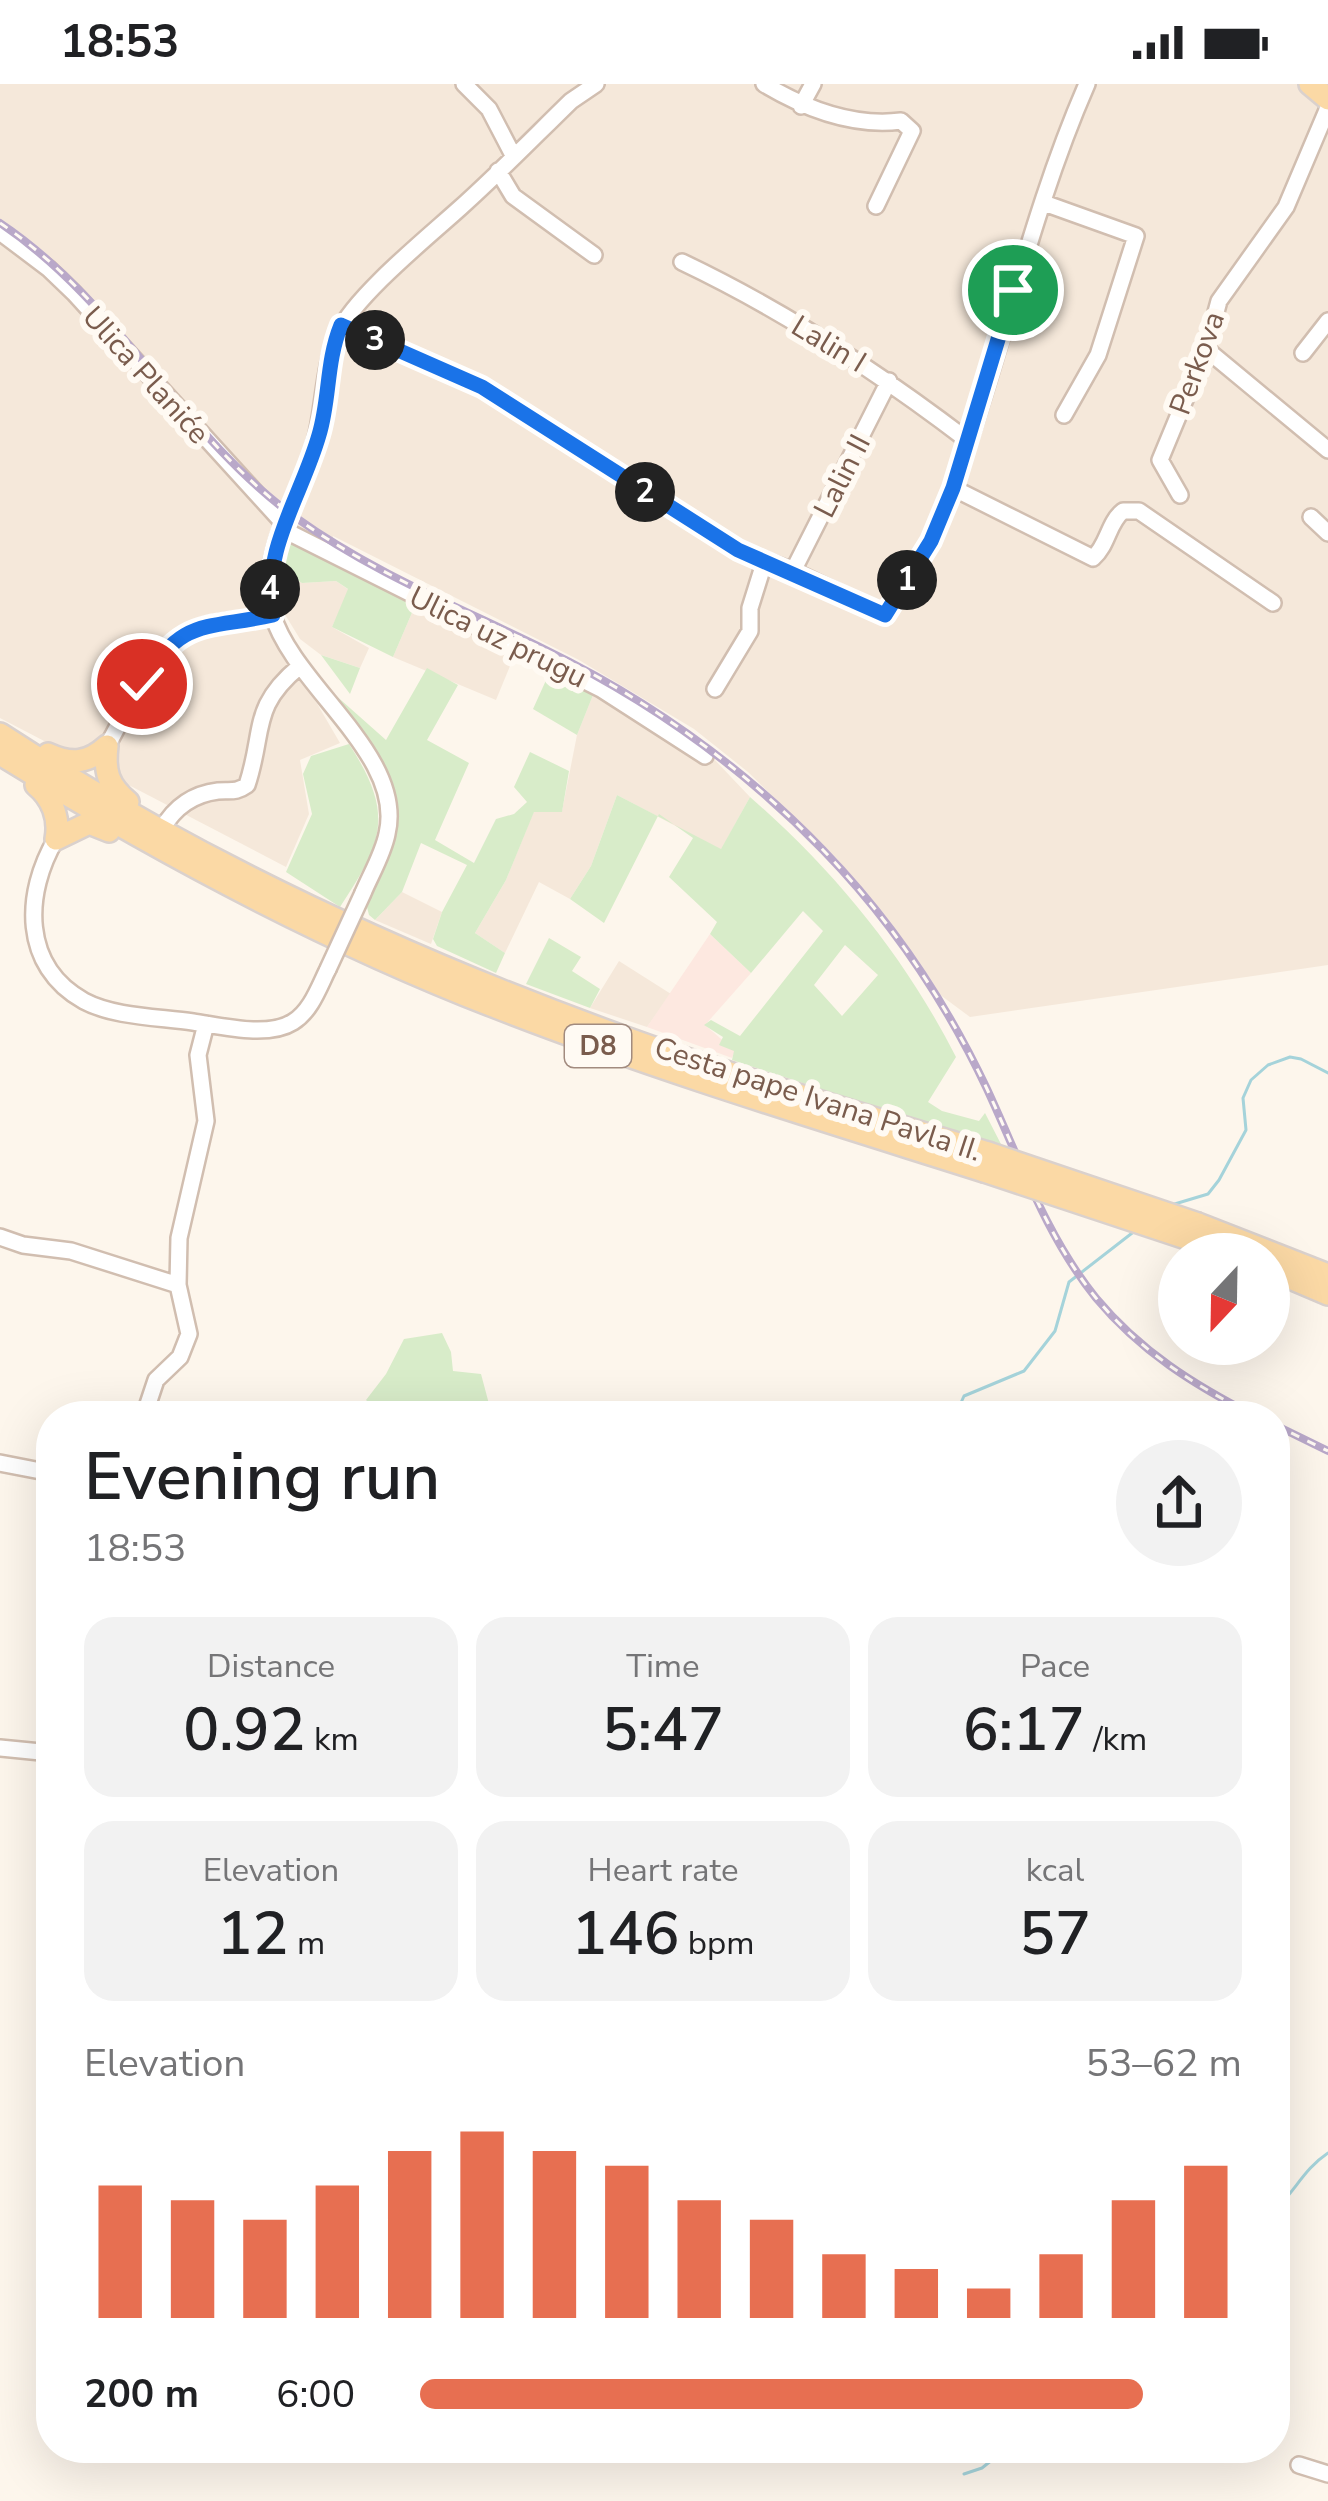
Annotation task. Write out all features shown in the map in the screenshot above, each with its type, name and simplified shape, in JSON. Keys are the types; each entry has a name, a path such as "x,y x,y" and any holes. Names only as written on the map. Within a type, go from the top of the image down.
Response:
{"main road":[{"path":"1310,84 1328,99"},
{"name":"Cesta pape Ivana Pavla II.","path":"0,734 13,756 148,828 351,926 512,995 1198,1233"},
{"path":"13,756 75,762 107,746"},
{"path":"107,746 110,783 148,828"},
{"path":"13,756 50,800 57,819 56,839 88,823 148,828"},
{"name":"Cesta pape Ivana Pavla II.","path":"1290,1263 1328,1275"},
{"path":"1290,1278 1328,1294"}],"street":[{"path":"464,84 489,109 514,157"},
{"path":"56,839 32,896 34,930 48,966 82,1000 206,1024 271,1030 291,1024 306,1011 387,835 386,789 365,752 300,666 273,615 272,572 320,433 330,353 341,325 392,270 572,101 596,84"},
{"path":"764,84 801,106 881,124 901,122 912,130 876,206"},
{"path":"801,106 813,84"},
{"path":"341,325 482,387 738,550 885,615 931,541 953,488 1065,135 1087,84"},
{"name":"Perkova","path":"1180,495 1160,460 1206,349 1219,301 1286,207 1328,108"},
{"path":"498,171 513,196 595,255"},
{"path":"1044,203 1136,236 1098,355 1064,415"},
{"name":"Ulica Planiće","path":"0,232 74,293 284,528"},
{"name":"Lalin I","path":"682,262 890,380 967,440"},
{"path":"1304,353 1328,321"},
{"path":"1206,349 1328,450"},
{"name":"Lalin II","path":"793,571 890,380"},
{"path":"953,488 1094,558 1116,517 1123,511 1139,512 1273,603"},
{"path":"1311,517 1328,533"},
{"name":"Ulica uz prugu","path":"284,528 601,688 705,756"},
{"path":"715,689 750,631 750,608 765,560"},
{"path":"107,746 157,660 171,645 215,623 273,615"},
{"path":"148,828 191,800 218,791 239,791 247,785 264,709 280,682 300,666"},
{"path":"149,1401 156,1380 180,1357 189,1334 178,1285 179,1238 206,1121 198,1055 206,1024"},
{"path":"0,1237 71,1252 178,1285"},
{"path":"0,1463 36,1470"},
{"path":"0,1748 36,1752"},
{"path":"1299,2465 1328,2474"}],"shaded area":[{"path":"0,84 1328,84 1328,965 970,1017 939,994 837,859 748,772 694,729 579,660 333,536 333,552 277,528 266,616 340,743 300,760 309,814 286,867 0,718"},
{"path":"277,568 302,583 336,581 349,590 332,627 369,648 360,668 321,655 300,639 281,608"},
{"path":"417,601 517,649 496,700 393,657"},
{"path":"595,690 712,757 750,797 721,850 617,795 591,866 570,899 539,882 505,953 475,933 506,880 534,811 562,811 577,735"},
{"path":"402,892 442,912 431,944 375,920"},
{"path":"710,934 751,973 705,1025 735,1051 732,1058 647,1027"},
{"path":"619,961 671,994 647,1027 590,1008"}],"green space":[{"path":"287,538 417,601 393,657 332,627 348,589 336,581 302,583 277,568"},
{"path":"321,655 360,668 350,694"},
{"path":"552,667 595,690 577,735 533,709"},
{"path":"427,668 458,685 427,740 469,763 435,840 474,863 496,819 514,814 527,802 514,787 530,752 569,771 562,812 534,812 506,880 475,933 505,953 496,973 437,946 433,939 467,865 421,843 402,892 375,920 367,907 393,840 395,794 374,751 333,693 386,740"},
{"path":"349,744 373,789 378,827 366,863 340,907 286,872 312,814 303,774 311,756"},
{"path":"617,795 658,816 604,923 570,899 591,866"},
{"path":"750,797 811,855 891,950 956,1057 928,1102 979,1121 985,1113 1003,1148 732,1060 734,1051 719,1045 723,1037 704,1025 711,1020 740,1036 823,931 803,911 751,973 710,934 717,922 669,877 693,838 674,825 721,849","holes":["845,945 878,975 842,1016 814,985"]},
{"path":"549,938 581,957 572,971 600,989 590,1008 526,984"},
{"path":"442,1333 453,1371 481,1374 488,1401 367,1401 404,1339"}],"waterway":[{"path":"1168,1206 1208,1194 1219,1180 1246,1130 1243,1098 1251,1080 1268,1065 1290,1057 1328,1073"},
{"path":"962,1401 1024,1371 1055,1331 1069,1282 1136,1230"},
{"path":"1290,2193 1328,2153"},
{"path":"964,2474 988,2463"}],"railway":[{"path":"0,223 80,291 218,448 295,517 385,572 620,690 727,763 792,819 871,904 935,993 987,1089 1048,1223 1078,1274 1131,1334 1169,1365 1228,1401"},
{"path":"1290,1432 1328,1451"}],"route":[{"path":"142,684 157,660 185,634 215,623 273,615 270,587 275,555 320,433 330,353 341,325 482,387 738,550 885,615 931,541 953,488 1013,290"}]}
